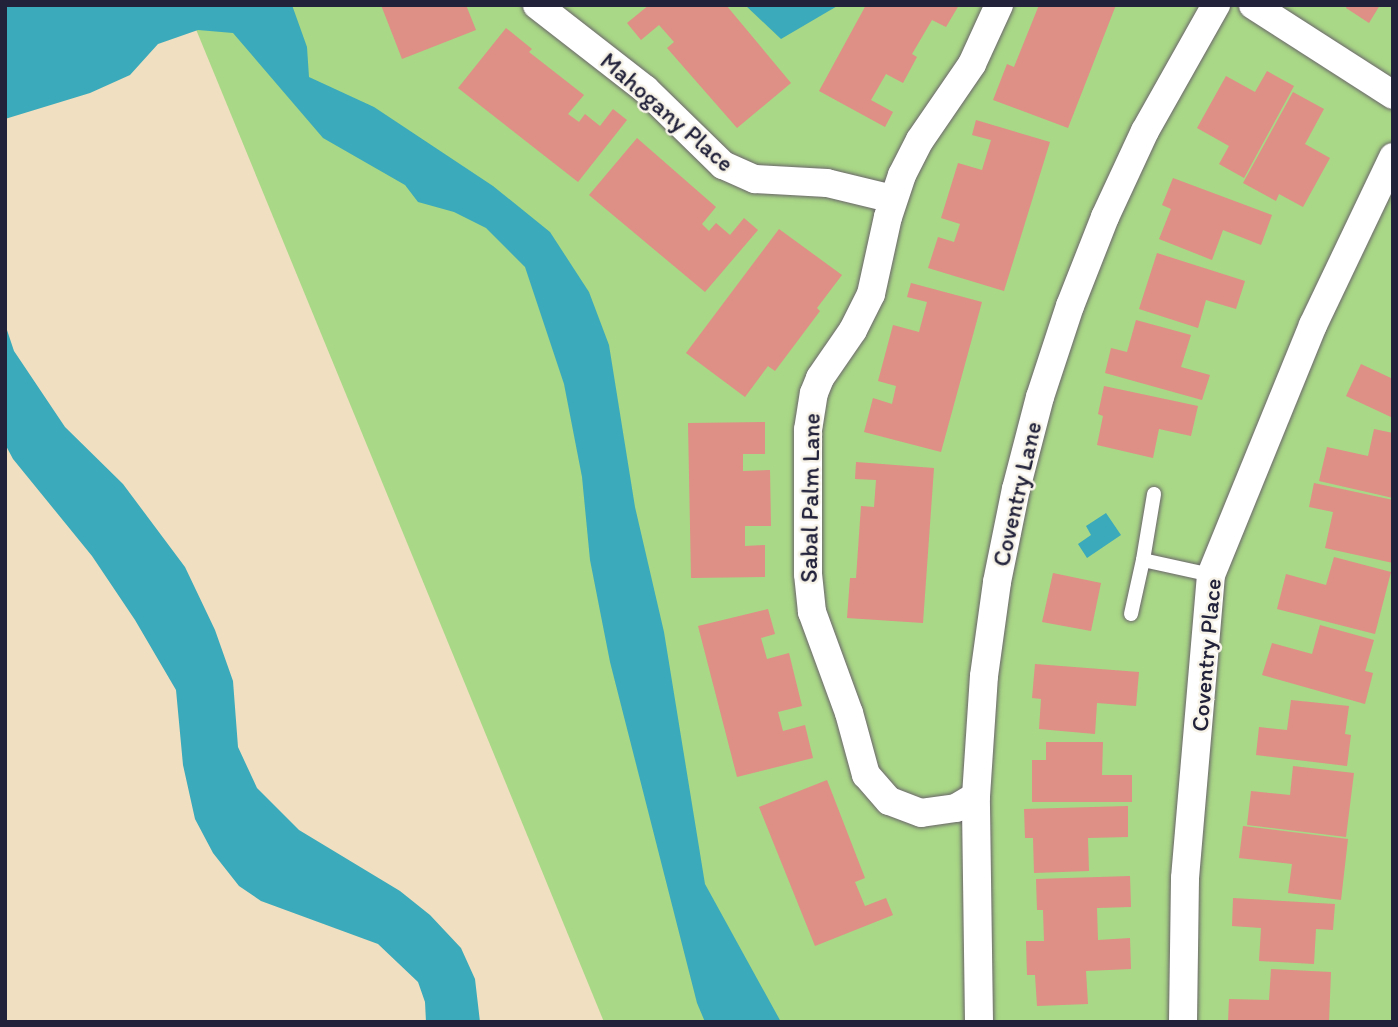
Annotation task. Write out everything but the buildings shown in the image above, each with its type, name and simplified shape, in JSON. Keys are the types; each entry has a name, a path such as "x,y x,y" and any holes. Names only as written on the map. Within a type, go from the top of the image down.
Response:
{"street":[{"name":"Mahogany Place","path":"537,5 645,89 723,165 755,179 827,183 893,199"},
{"name":"Sabal Palm Lane","path":"976,796 956,808 922,813 897,805 876,789 866,775 849,713 817,631 808,594 810,413 820,378 853,330 871,294 893,199 920,140 972,64 999,5"},
{"name":"Coventry Lane","path":"979,1022 976,796 984,676 1016,489 1040,397 1070,306 1105,217 1145,131 1216,5"},
{"path":"1253,5 1393,95"},
{"name":"Coventry Place","path":"1183,1022 1185,878 1211,575 1314,326 1393,157"}],"lane":[{"path":"1131,614 1154,494"},
{"path":"1143,560 1211,575"}],"green space":[{"path":"186,5 1393,5 1393,1022 604,1022"}],"water":[{"path":"5,5 292,5 307,47 309,77 374,107 493,186 550,232 589,292 609,345 635,507 664,632 705,884 781,1022 705,1022 697,1003 610,662 590,560 582,477 564,384 525,267 486,228 454,212 418,202 405,185 323,138 233,33 198,30 158,44 130,75 90,93 5,119"},
{"path":"745,5 839,5 781,39"},
{"path":"5,324 14,351 65,427 123,484 185,567 215,630 233,681 238,747 257,788 299,830 400,891 430,915 461,948 475,979 480,1022 426,1022 425,1002 418,982 378,944 261,901 239,886 213,853 195,819 183,765 176,690 135,620 92,556 13,459 5,444"},
{"path":"1106,513 1121,535 1087,558 1078,544 1091,535 1086,526"}]}
